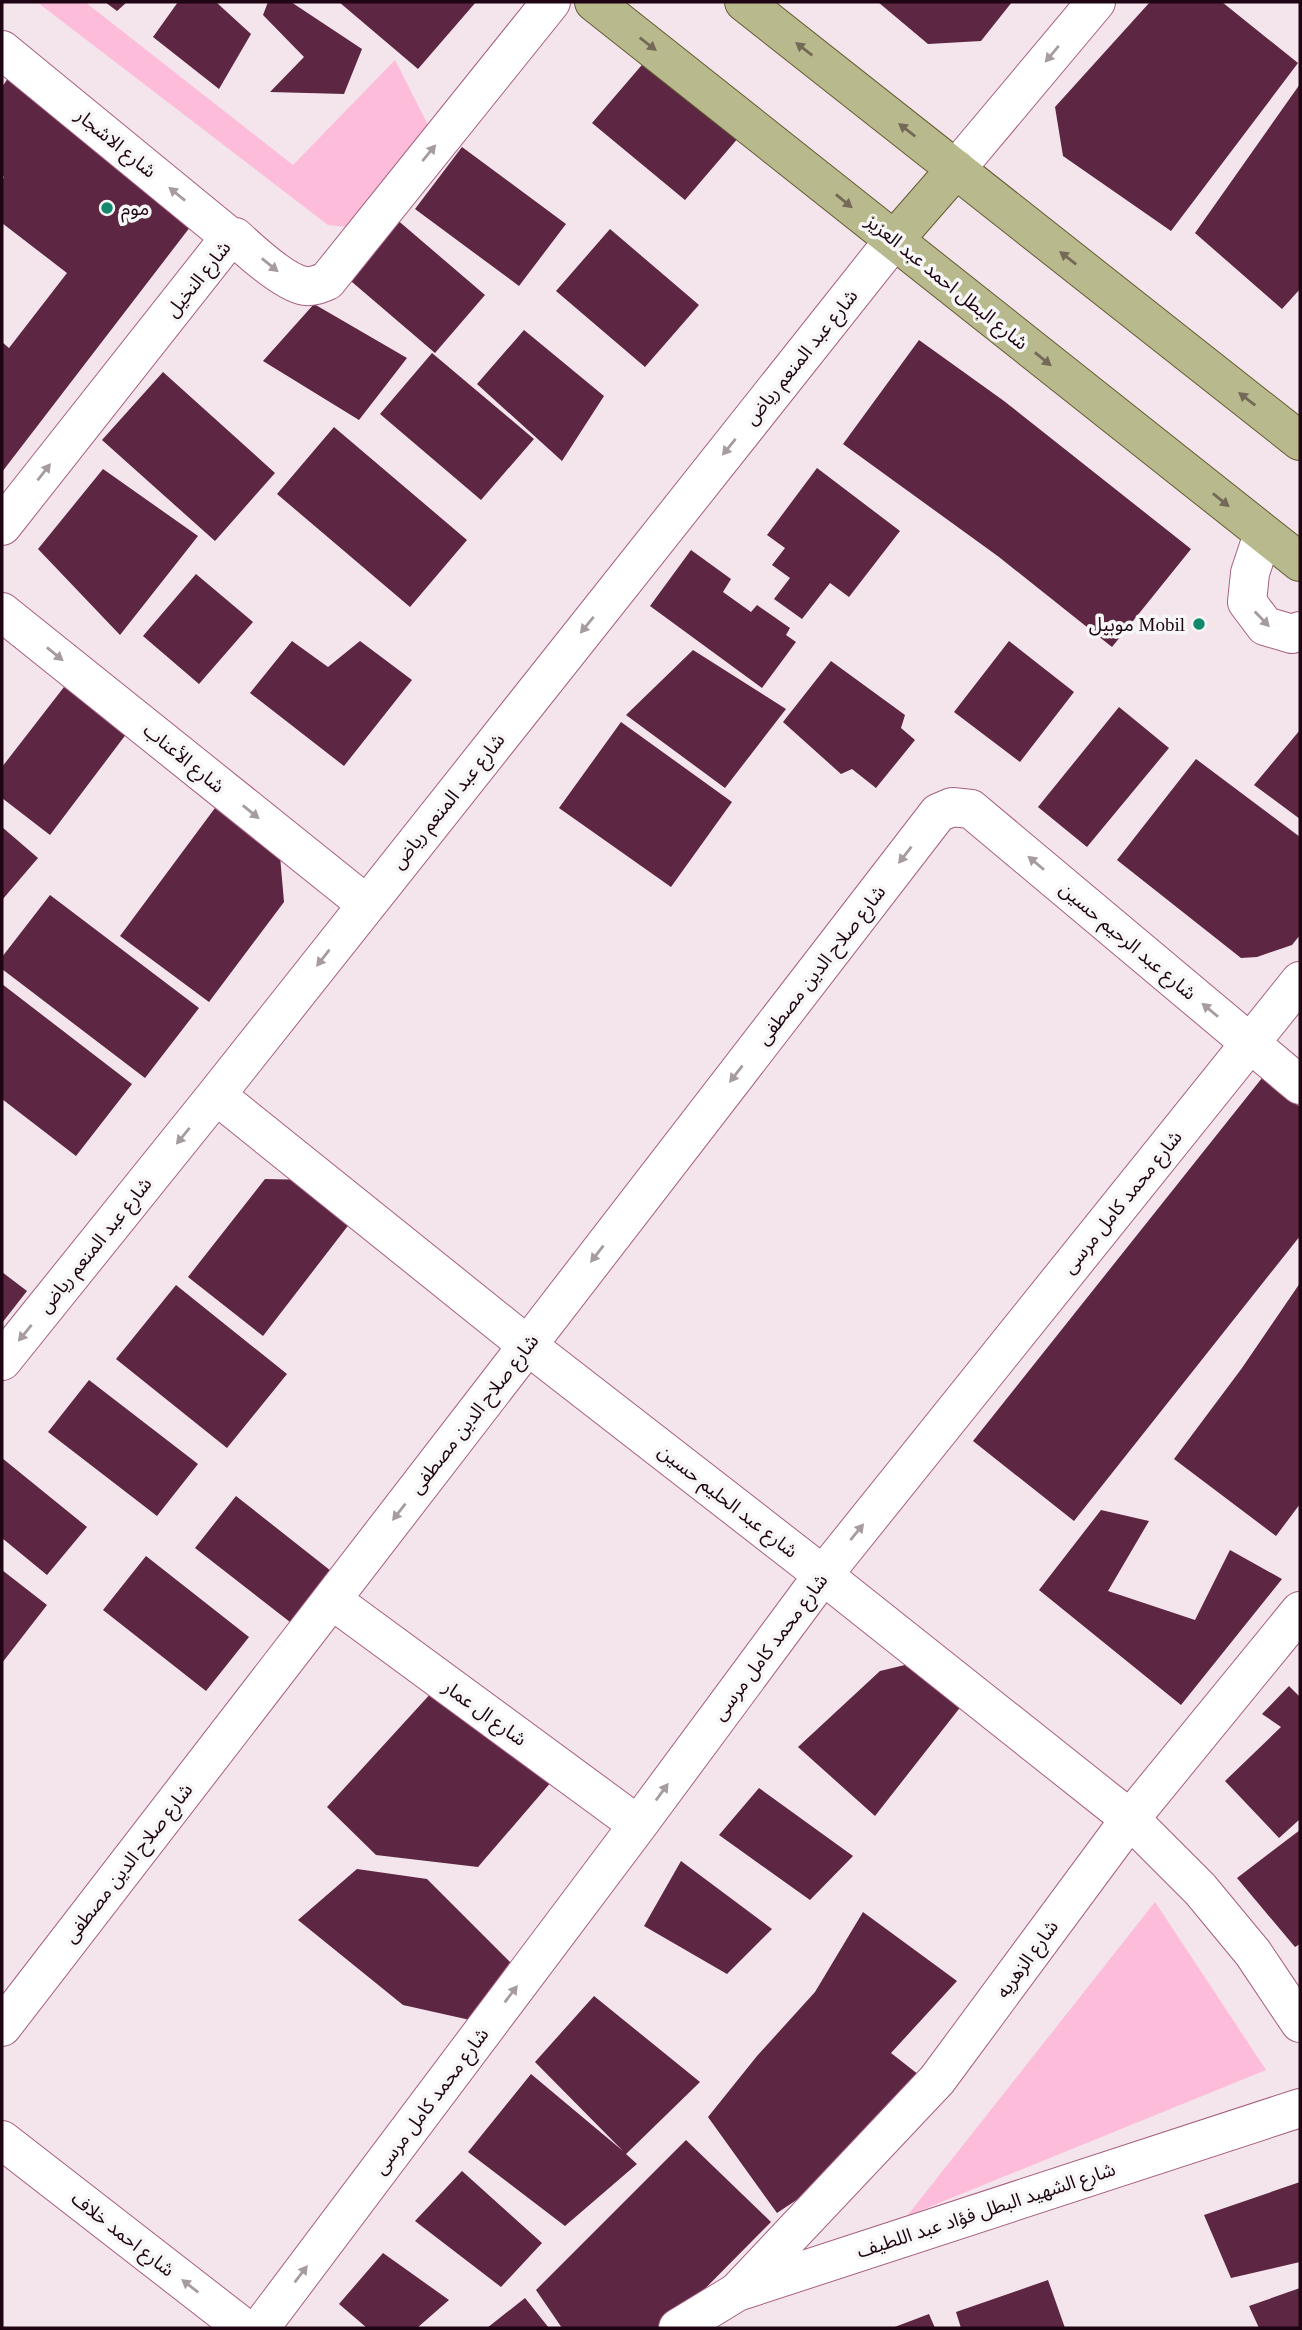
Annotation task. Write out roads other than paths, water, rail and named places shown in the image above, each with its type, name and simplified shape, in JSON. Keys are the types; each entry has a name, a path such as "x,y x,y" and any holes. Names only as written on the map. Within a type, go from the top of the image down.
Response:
{"main road":[{"name":"شارع البطل احمد عبد العزيز","path":"594,2 1300,562"},
{"path":"744,2 1300,441"},
{"path":"894,240 956,169"}],"street":[{"name":"شارع النخيل","path":"2,526 230,237 235,237 289,280 313,286 327,281 551,2"},
{"path":"956,169 1096,2"},
{"name":"شارع الاشجار","path":"2,50 230,237"},
{"name":"شارع عبد المنعم رياض","path":"2,1361 894,240"},
{"path":"1263,534 1250,573 1247,602 1265,626 1292,634 1300,631"},
{"name":"شارع الأعناب","path":"2,612 366,904"},
{"name":"شارع عبد الرحيم حسين","path":"952,807 971,809 1300,1084"},
{"name":"شارع صلاح الدين مصطفى","path":"2,2026 938,813 952,807"},
{"name":"شارع محمد كامل مرسى","path":"260,2328 822,1576 1300,981"},
{"name":"شارع عبد الحليم حسين","path":"216,1095 527,1345 1130,1819 1209,1899 1253,1953 1300,2023"},
{"name":"شارع ال عمار","path":"332,1600 638,1825"},
{"name":"شارع الزهريه","path":"737,2292 937,2080 1130,1819 1300,1611"},
{"name":"شارع الشهيد البطل فؤاد عبد اللطيف","path":"678,2328 737,2292 1300,2108"},
{"name":"شارع احمد خلاف","path":"2,2140 244,2328"}],"place":[{"name":"موم","path":"107,208"},
{"name":"موبيل Mobil","path":"1199,624"}]}
